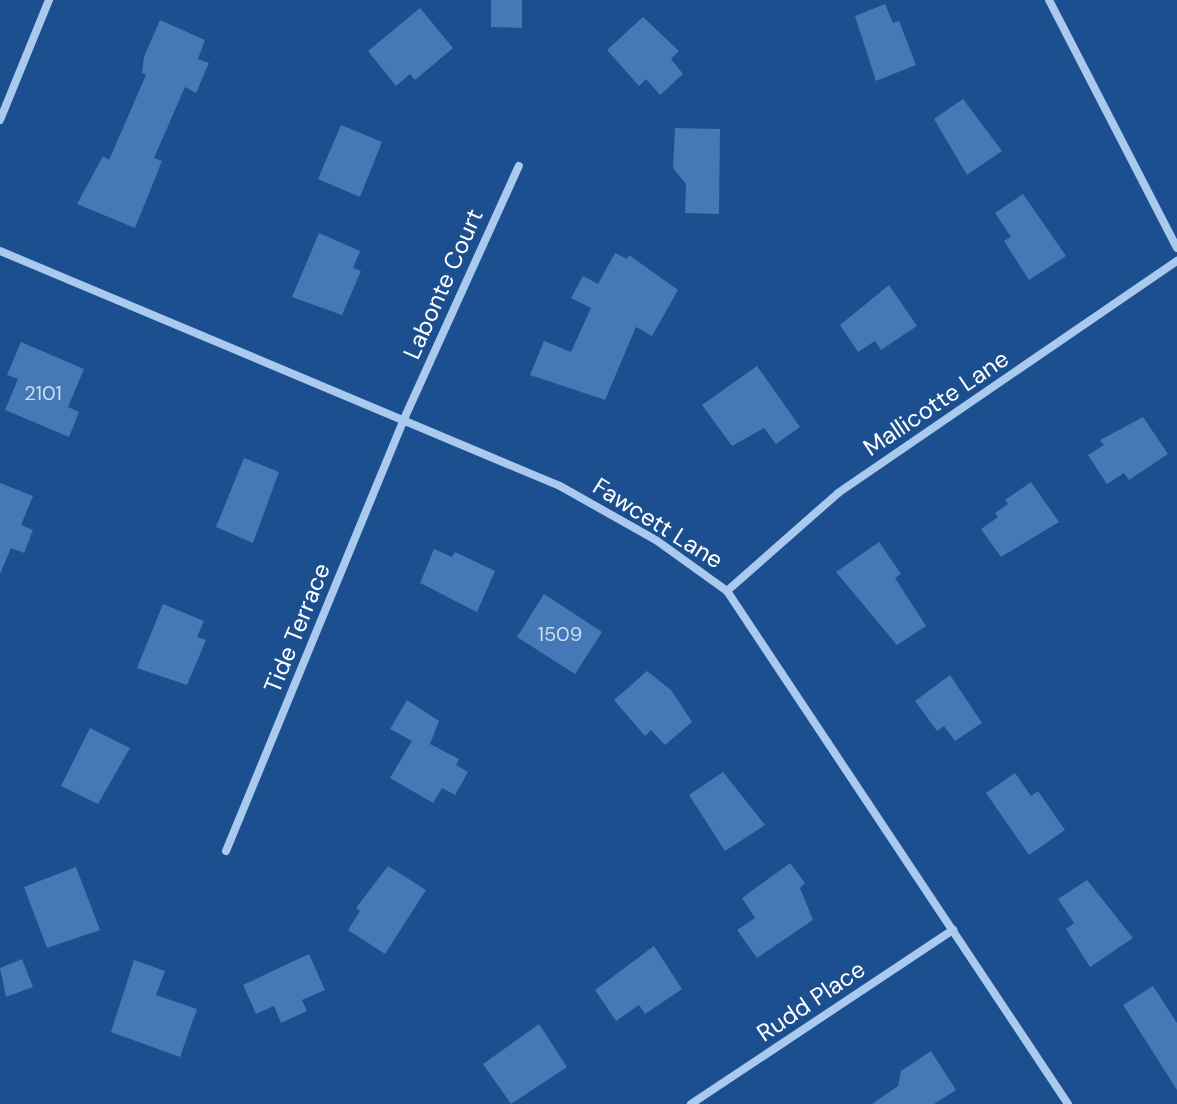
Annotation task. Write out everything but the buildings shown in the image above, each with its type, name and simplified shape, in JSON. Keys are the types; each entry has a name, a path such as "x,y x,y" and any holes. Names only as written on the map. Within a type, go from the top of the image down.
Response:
{"street":[{"path":"0,120 49,0"},
{"path":"1049,0 1177,248"},
{"name":"Labonte Court","path":"404,419 519,166"},
{"name":"Fawcett Lane","path":"0,251 560,486 656,540 727,591 1068,1104"},
{"name":"Mallicotte Lane","path":"727,591 838,493 1177,261"},
{"name":"Tide Terrace","path":"226,851 404,419"},
{"name":"Rudd Place","path":"691,1104 953,930"}]}
